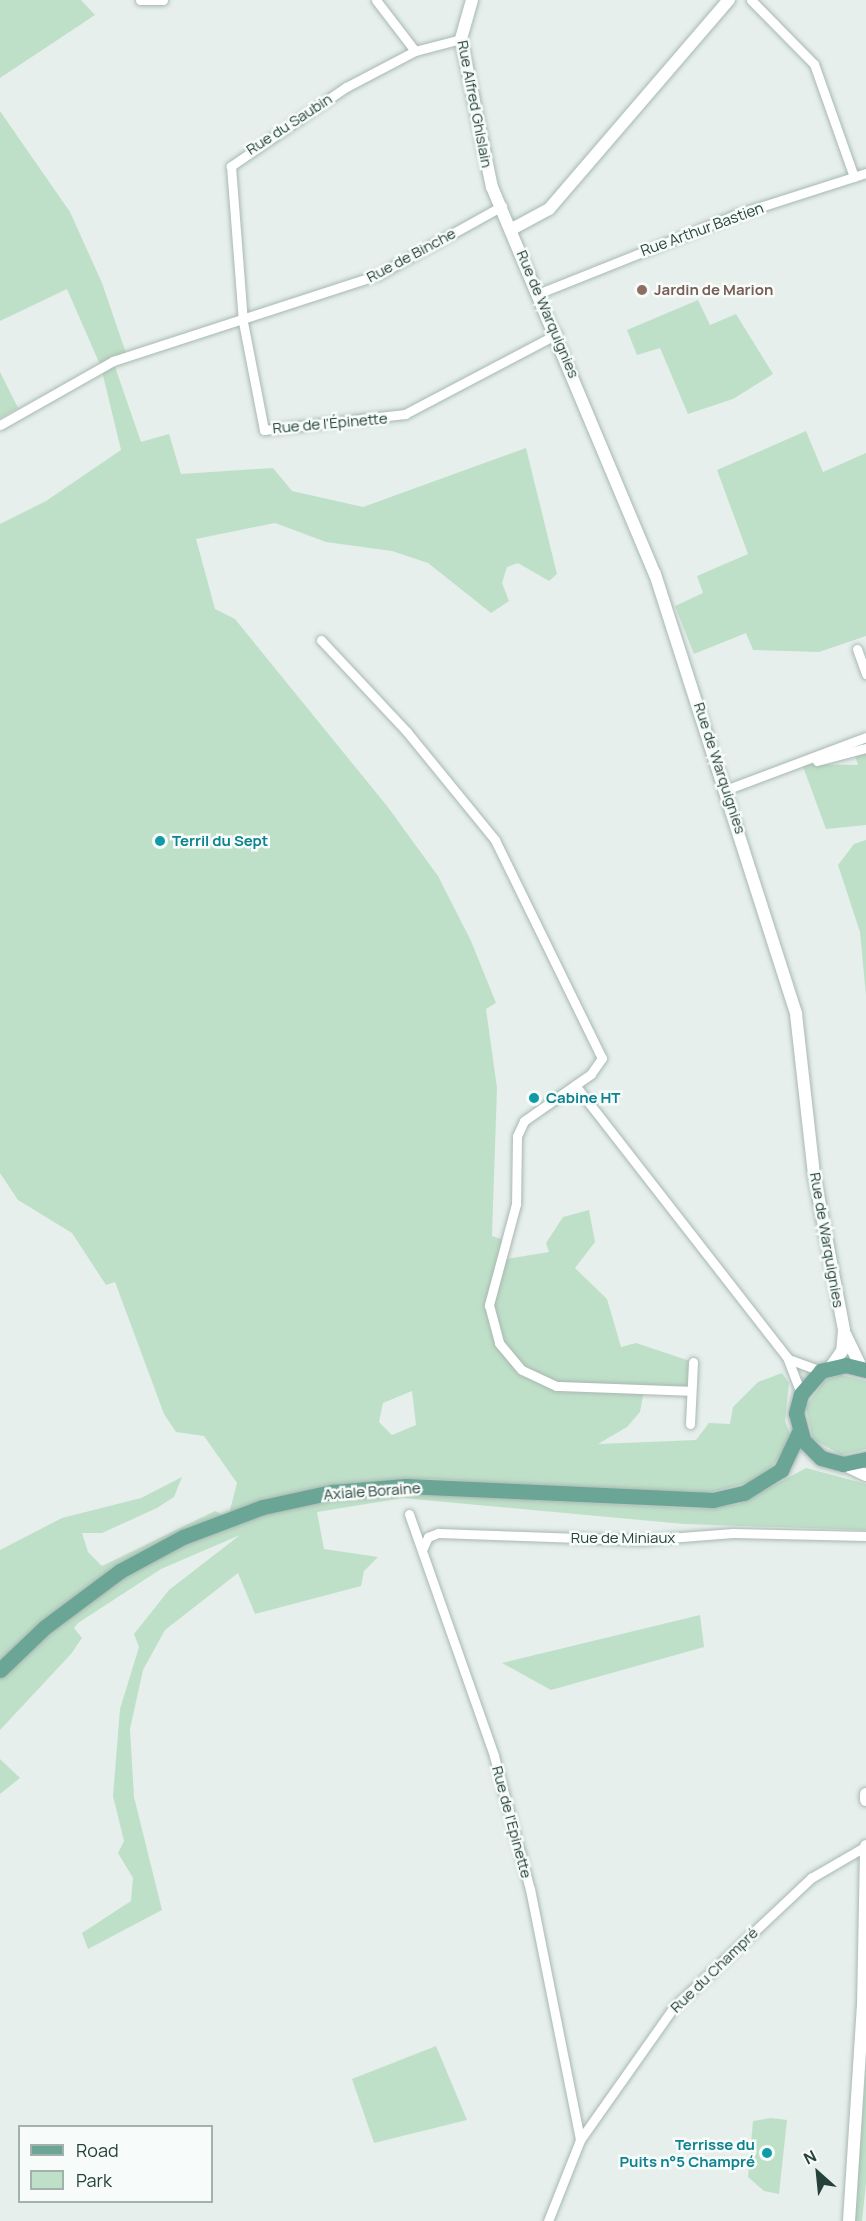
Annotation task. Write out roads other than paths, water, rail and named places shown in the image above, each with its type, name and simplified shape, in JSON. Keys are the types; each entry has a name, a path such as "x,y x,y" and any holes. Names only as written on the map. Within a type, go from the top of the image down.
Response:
{"main road":[{"path":"782,1470 799,1432 801,1394 826,1370 863,1369"},
{"path":"799,1432 821,1458 843,1464 866,1459"},
{"name":"Axiale Boraine","path":"0,1670 68,1608 147,1555 228,1518 295,1498 406,1486 713,1500 744,1493 782,1470 821,1458"}],"street":[{"path":"140,0 163,0"},
{"path":"376,0 415,51"},
{"name":"Rue Alfred Ghislain","path":"472,0 461,39 488,172 502,206"},
{"path":"502,206 512,229 549,209 729,0"},
{"path":"751,0 814,64 854,177"},
{"name":"Rue du Saubin","path":"243,322 231,176 235,160 346,87 415,51 461,39"},
{"name":"Rue Arthur Bastien","path":"540,293 735,215 866,173"},
{"name":"Rue de Binche","path":"0,426 113,361 243,322 378,275 502,206"},
{"name":"Rue de Warquignies","path":"512,229 655,574 728,789 796,1014 814,1174 844,1330"},
{"name":"Rue de l'Épinette","path":"243,322 264,430 405,414 557,334"},
{"path":"321,640 407,732 495,840 552,962 598,1044 598,1065 575,1086 524,1120 517,1136 519,1184 492,1282 491,1325 522,1370 557,1386 691,1391"},
{"path":"857,649 866,674"},
{"path":"728,789 802,764 866,737"},
{"path":"802,764 866,748"},
{"path":"575,1086 787,1357 801,1394"},
{"path":"787,1357 826,1370 842,1351 844,1330"},
{"path":"844,1330 863,1369"},
{"path":"690,1424 693,1362"},
{"path":"843,1464 866,1475"},
{"name":"Rue de l'Epinette","path":"409,1514 423,1548 494,1756 563,2045 580,2140"},
{"name":"Rue de Miniaux","path":"423,1548 428,1537 438,1533 659,1540 756,1532 866,1536"},
{"path":"866,1794 866,1800"},
{"path":"849,2221 863,2007 866,1846"},
{"name":"Rue du Champré","path":"548,2221 580,2140 673,2008 811,1878 866,1846"}],"place":[{"name":"Jardin de Marion","path":"642,290"},
{"name":"Terril du Sept","path":"160,841"},
{"name":"Cabine HT","path":"534,1098"},
{"name":"Terrisse du Puits n°5 Champré","path":"767,2153"}]}
